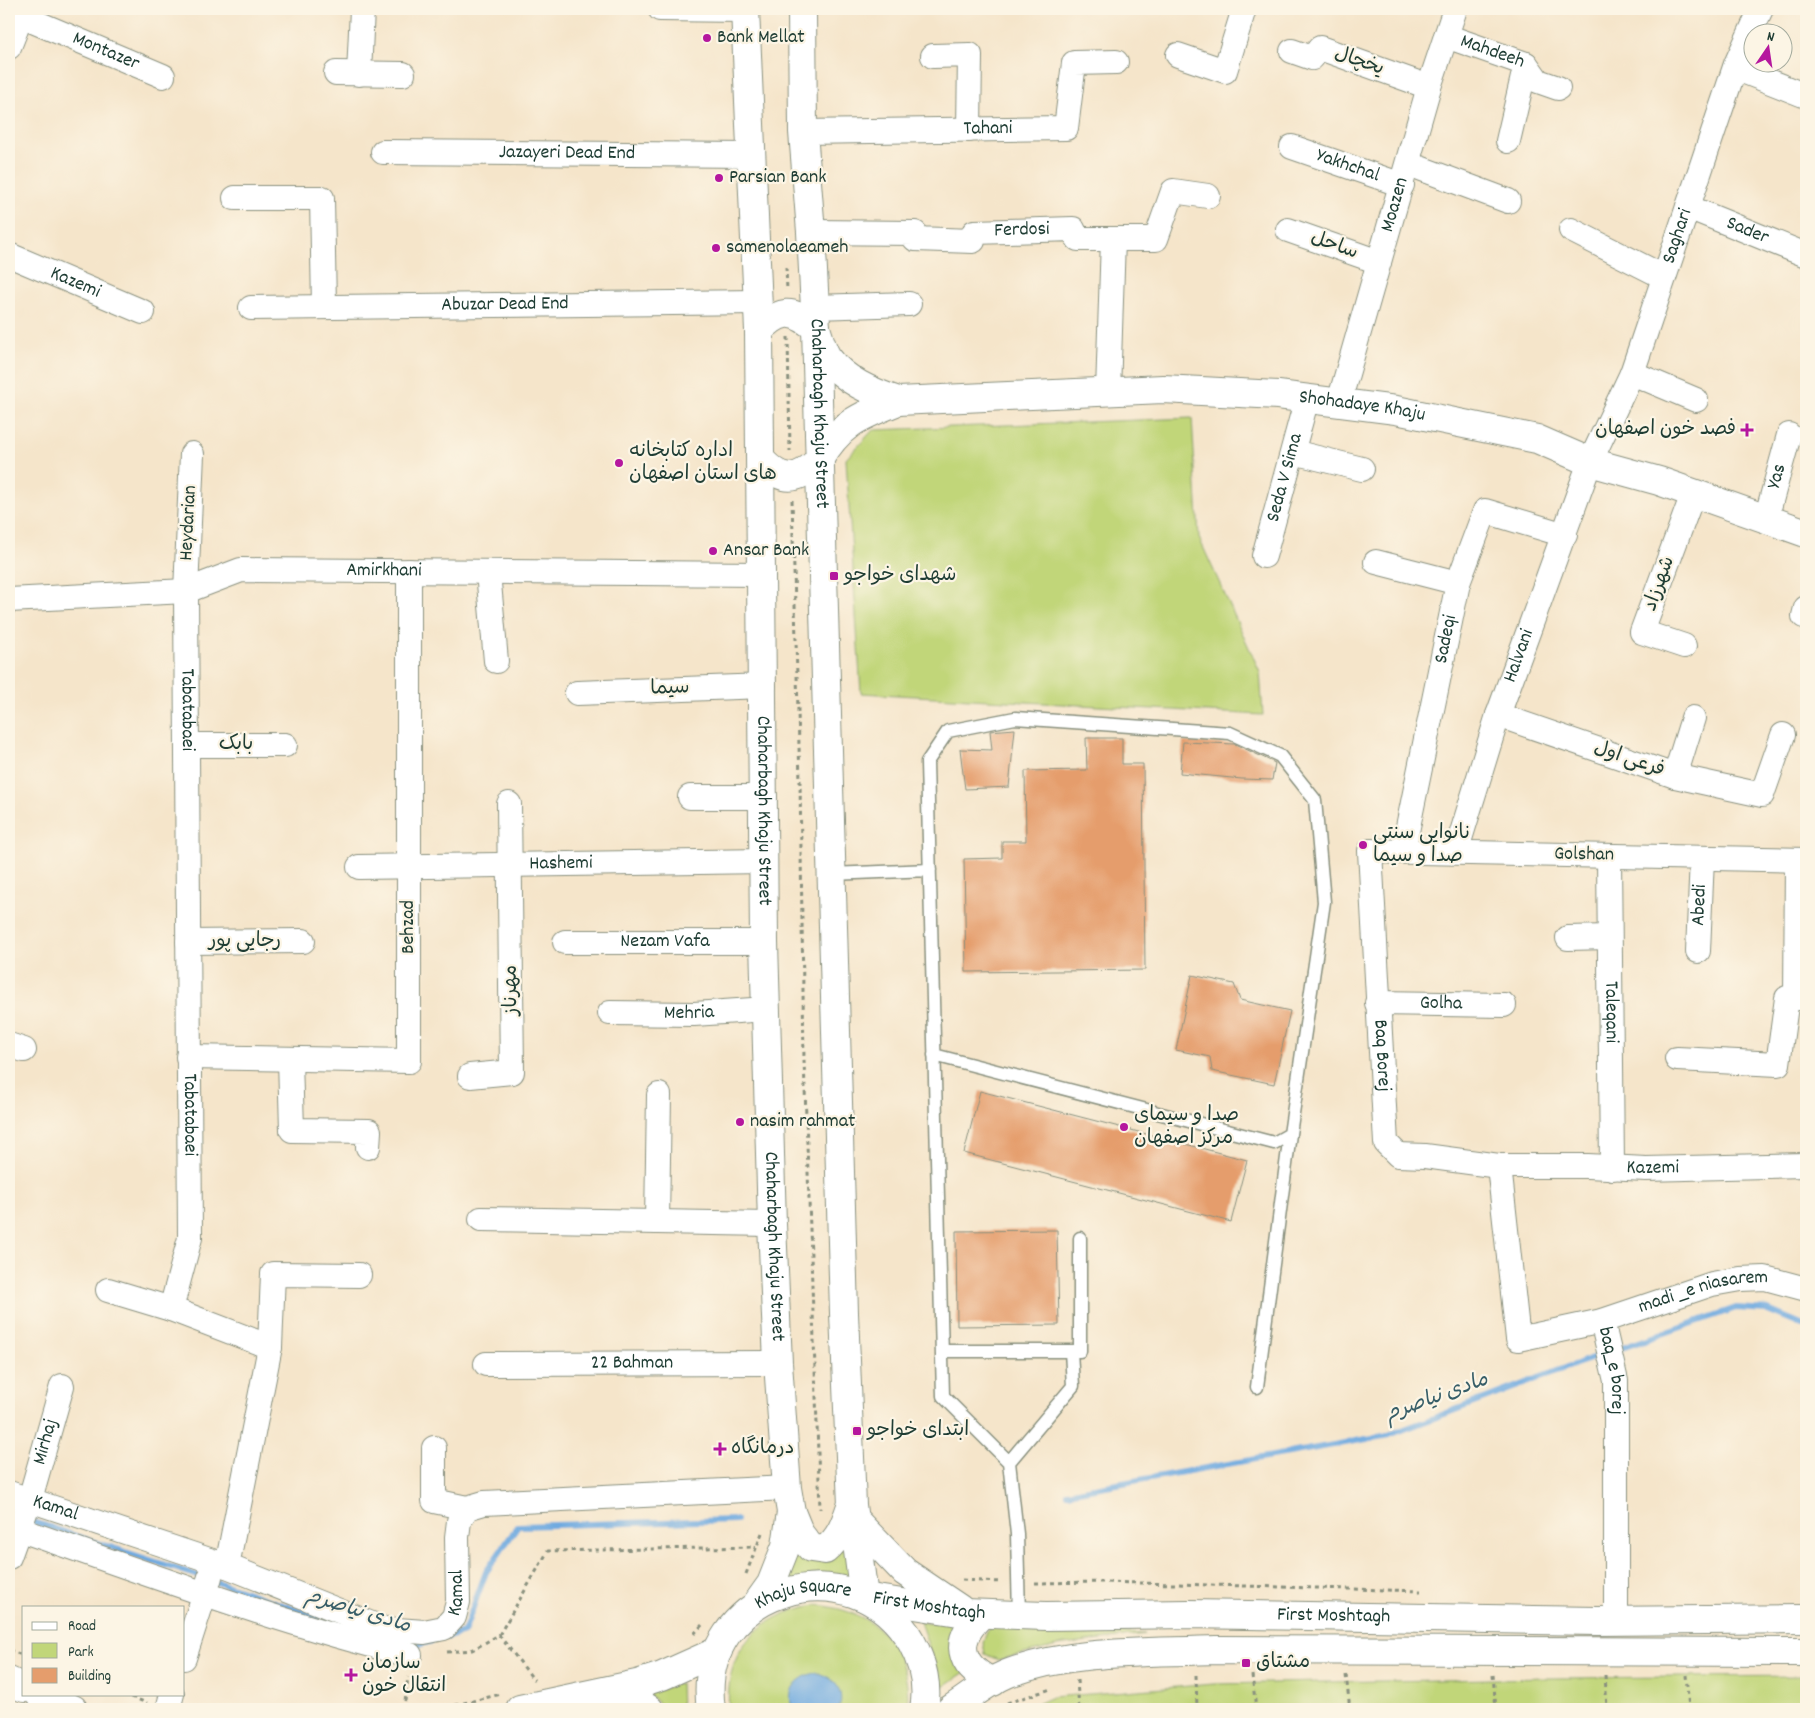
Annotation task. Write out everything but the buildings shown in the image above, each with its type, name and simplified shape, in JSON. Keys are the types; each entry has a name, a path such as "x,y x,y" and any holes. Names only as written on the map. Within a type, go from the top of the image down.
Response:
{"main road":[{"name":"Chaharbagh Khaju Street","path":"745,9 758,302 762,461 765,797 764,942 772,1224 778,1363 789,1500 786,1546 770,1584 756,1605"},
{"name":"Chaharbagh Khaju Street","path":"802,9 803,132 811,232 815,318 852,1512 864,1597"},
{"path":"759,331 773,316 788,314 815,318 827,356 843,373 867,390 898,401"},
{"name":"Shohadaye Khaju","path":"898,401 1164,389 1278,395 1396,410 1537,439 1590,462 1693,494 1806,533"},
{"path":"762,461 773,473 791,477 806,473 818,461 830,440 843,427 863,415 898,401"},
{"path":"789,1500 800,1534 811,1548 825,1550 835,1542 852,1512 904,1572 974,1614 963,1643 966,1660 976,1674 993,1682"},
{"name":"Khaju Square","path":"711,1709 709,1697 711,1674 718,1651 734,1625 756,1605 783,1592 798,1588 820,1586 842,1589 864,1597 886,1611 905,1630 918,1654 925,1680 924,1709"},
{"name":"First Moshtagh","path":"864,1597 974,1614 1019,1616 1189,1614 1616,1621 1806,1619"},
{"path":"520,1709 574,1698 662,1676 718,1651"},
{"name":"First Moshtagh","path":"951,1709 1008,1674 1032,1666 1065,1660 1126,1654 1199,1651 1806,1652"},
{"path":"9,1681 22,1687"},
{"path":"44,1696 73,1709"},
{"path":"574,1698 622,1700 643,1705 649,1709"}],"street":[{"path":"362,9 347,74 403,74"},
{"path":"660,9 745,9"},
{"path":"1178,55 1225,70 1244,9"},
{"name":"Moazen","path":"1339,402 1429,86 1455,9"},
{"name":"Saghari","path":"1590,462 1632,373 1735,68 1757,10"},
{"path":"9,47 18,12"},
{"name":"Montazer","path":"18,12 163,76"},
{"name":"Mahdeeh","path":"1446,36 1526,64 1538,81 1558,88"},
{"name":"یخچال","path":"1292,51 1312,58 1320,48 1429,86"},
{"path":"933,56 970,55 969,130"},
{"name":"Tahani","path":"803,132 1066,128 1074,63 1116,62"},
{"path":"1508,141 1526,64"},
{"path":"1735,68 1806,96"},
{"name":"Yakhchal","path":"1292,148 1405,174 1508,201"},
{"name":"Jazayeri Dead End","path":"383,152 752,155"},
{"name":"Ferdosi","path":"811,232 915,233 915,239 973,241 974,232 1073,230 1078,239 1156,239 1173,191 1208,196"},
{"path":"235,198 322,198 324,307"},
{"name":"Sader","path":"1688,207 1806,255"},
{"name":"ساحل","path":"1288,230 1379,262"},
{"path":"1571,230 1664,278"},
{"path":"1108,392 1113,239"},
{"name":"Kazemi","path":"9,255 142,312"},
{"name":"Abuzar Dead End","path":"251,308 758,302"},
{"path":"815,318 909,304"},
{"path":"1632,373 1696,400"},
{"name":"Seda V Sima","path":"1264,556 1294,452 1307,398"},
{"name":"Yas","path":"1766,519 1789,435"},
{"path":"1294,452 1362,469"},
{"name":"Heydarian","path":"186,591 192,454"},
{"name":"Halvani","path":"1456,852 1498,715 1590,462"},
{"name":"شهرزاد","path":"1684,646 1642,632 1693,494"},
{"name":"Sadeqi","path":"1403,851 1458,583 1485,511 1565,535"},
{"path":"1376,562 1458,583"},
{"name":"Amirkhani","path":"9,600 186,591 241,570 763,574"},
{"name":"Behzad","path":"188,1057 410,1061 409,572"},
{"path":"488,572 496,661"},
{"name":"Tabatabaei","path":"171,1309 190,1238 186,591"},
{"name":"سیما","path":"577,692 764,686"},
{"name":"فرعی اول","path":"1498,715 1674,776 1762,795 1783,734"},
{"path":"1674,776 1693,718"},
{"name":"بابک","path":"187,745 285,745"},
{"path":"690,798 765,797"},
{"path":"509,804 510,865"},
{"name":"Golshan","path":"1370,851 1802,860 1801,998 1787,998 1778,1064 1677,1059"},
{"name":"Baq Borej","path":"1370,851 1386,1143 1398,1155 1425,1156 1499,1166"},
{"name":"Taleqani","path":"1609,856 1612,1168"},
{"name":"Abedi","path":"1698,951 1702,858"},
{"name":"Hashemi","path":"359,867 765,861"},
{"name":"مهرناز","path":"470,1076 512,1072 510,865"},
{"path":"1568,938 1609,937"},
{"name":"رجایی پور","path":"188,942 303,942"},
{"name":"Nezam Vafa","path":"565,942 764,942"},
{"name":"Golha","path":"1377,1003 1504,1005"},
{"name":"Mehria","path":"610,1013 694,1014 767,1009"},
{"path":"290,1059 292,1130 369,1131 368,1147"},
{"path":"657,1222 660,1095"},
{"name":"Kazemi","path":"1499,1166 1612,1168 1806,1165"},
{"name":"baq_e borej","path":"1499,1166 1518,1340 1602,1321 1616,1381 1616,1621"},
{"path":"481,1219 772,1224"},
{"path":"185,1655 205,1592 221,1564 270,1347 274,1274 359,1275"},
{"name":"madi _e niasarem","path":"1602,1321 1712,1284 1740,1279 1766,1278 1806,1289"},
{"path":"108,1290 171,1309 270,1347"},
{"name":"22 Bahman","path":"486,1364 778,1363"},
{"name":"Mirhaj","path":"9,1557 20,1496 62,1386"},
{"path":"434,1448 434,1502 467,1508 484,1503 789,1500"},
{"name":"Kamal","path":"20,1496 221,1564 384,1629 424,1632 444,1628 454,1617 458,1602 456,1537 458,1521 467,1508"},
{"path":"14,1528 360,1643 410,1655"}],"lane":[{"path":"1019,1616 1018,1534 1010,1462 943,1396 927,762 948,731 1015,718 1230,733 1280,756 1314,800 1324,902 1320,945 1290,1134 1257,1387"},
{"path":"831,874 930,870"},
{"path":"934,1055 1274,1143 1290,1134"},
{"path":"942,1351 1080,1351 1080,1238"},
{"path":"1010,1462 1073,1386 1072,1351"}],"path":[{"path":"786,265 799,752 804,1060 820,1509"},
{"path":"789,1500 820,1509 852,1512"},
{"path":"404,1709 410,1655 472,1650 499,1635 548,1551 756,1547"},
{"path":"959,1580 1018,1583 1105,1582 1422,1591"},
{"path":"499,1635 539,1686"},
{"path":"9,1650 22,1655"},
{"path":"1195,1669 1197,1709"},
{"path":"1251,1669 1256,1709"},
{"path":"1346,1669 1350,1709"},
{"path":"1493,1669 1496,1709"},
{"path":"1604,1670 1607,1709"},
{"path":"1686,1670 1689,1709"},
{"path":"1078,1680 1079,1709"},
{"path":"133,1696 165,1703"}],"green space":[{"path":"1192,418 1199,538 1260,672 1263,715 861,693 846,459 873,430"},
{"path":"795,1545 848,1546 856,1586 775,1587"},
{"path":"816,1605 856,1615 872,1624 886,1636 896,1650 903,1667 907,1687 908,1709 729,1709 729,1688 732,1669 739,1653 749,1638 762,1626 778,1617"},
{"path":"920,1622 960,1623 965,1672 943,1687"},
{"path":"990,1625 1145,1634 1057,1646 998,1660 985,1654 983,1642"},
{"path":"1806,1676 1806,1709 1025,1709 1052,1697 1214,1684"},
{"path":"680,1683 681,1709 665,1709 648,1694"}],"water":[{"path":"817,1673 829,1678 837,1686 841,1696 839,1709 793,1709 790,1696 795,1685 804,1677"}],"waterway":[{"name":"مادی نیاصرم","path":"1067,1493 1389,1435 1576,1364 1736,1308 1768,1310 1806,1326"},
{"name":"مادی نیاصرم","path":"9,1514 205,1578"},
{"name":"مادی نیاصرم","path":"447,1637 464,1632 486,1572 518,1526 736,1520"},
{"name":"مادی نیاصرم","path":"214,1581 337,1624"},
{"name":"مادی نیاصرم","path":"409,1645 414,1646 431,1641"}],"place":[{"name":"Bank Mellat","path":"707,38"},
{"name":"Parsian Bank","path":"719,178"},
{"name":"samenolaeameh","path":"716,248"},
{"name":"فصد خون اصفهان","path":"1747,430"},
{"name":"اداره کتابخانه های استان اصفهان","path":"619,463"},
{"name":"Ansar Bank","path":"713,551"},
{"name":"شهدای خواجو","path":"834,576"},
{"name":"نانوایی سنتی صدا و سیما","path":"1363,845"},
{"name":"nasim rahmat","path":"740,1122"},
{"name":"صدا و سیمای مرکز اصفهان","path":"1124,1127"},
{"name":"ابتدای خواجو","path":"857,1431"},
{"name":"درمانگاه","path":"720,1449"},
{"name":"مشتاق","path":"1246,1663"},
{"name":"سازمان انتقال خون","path":"351,1675"}]}
